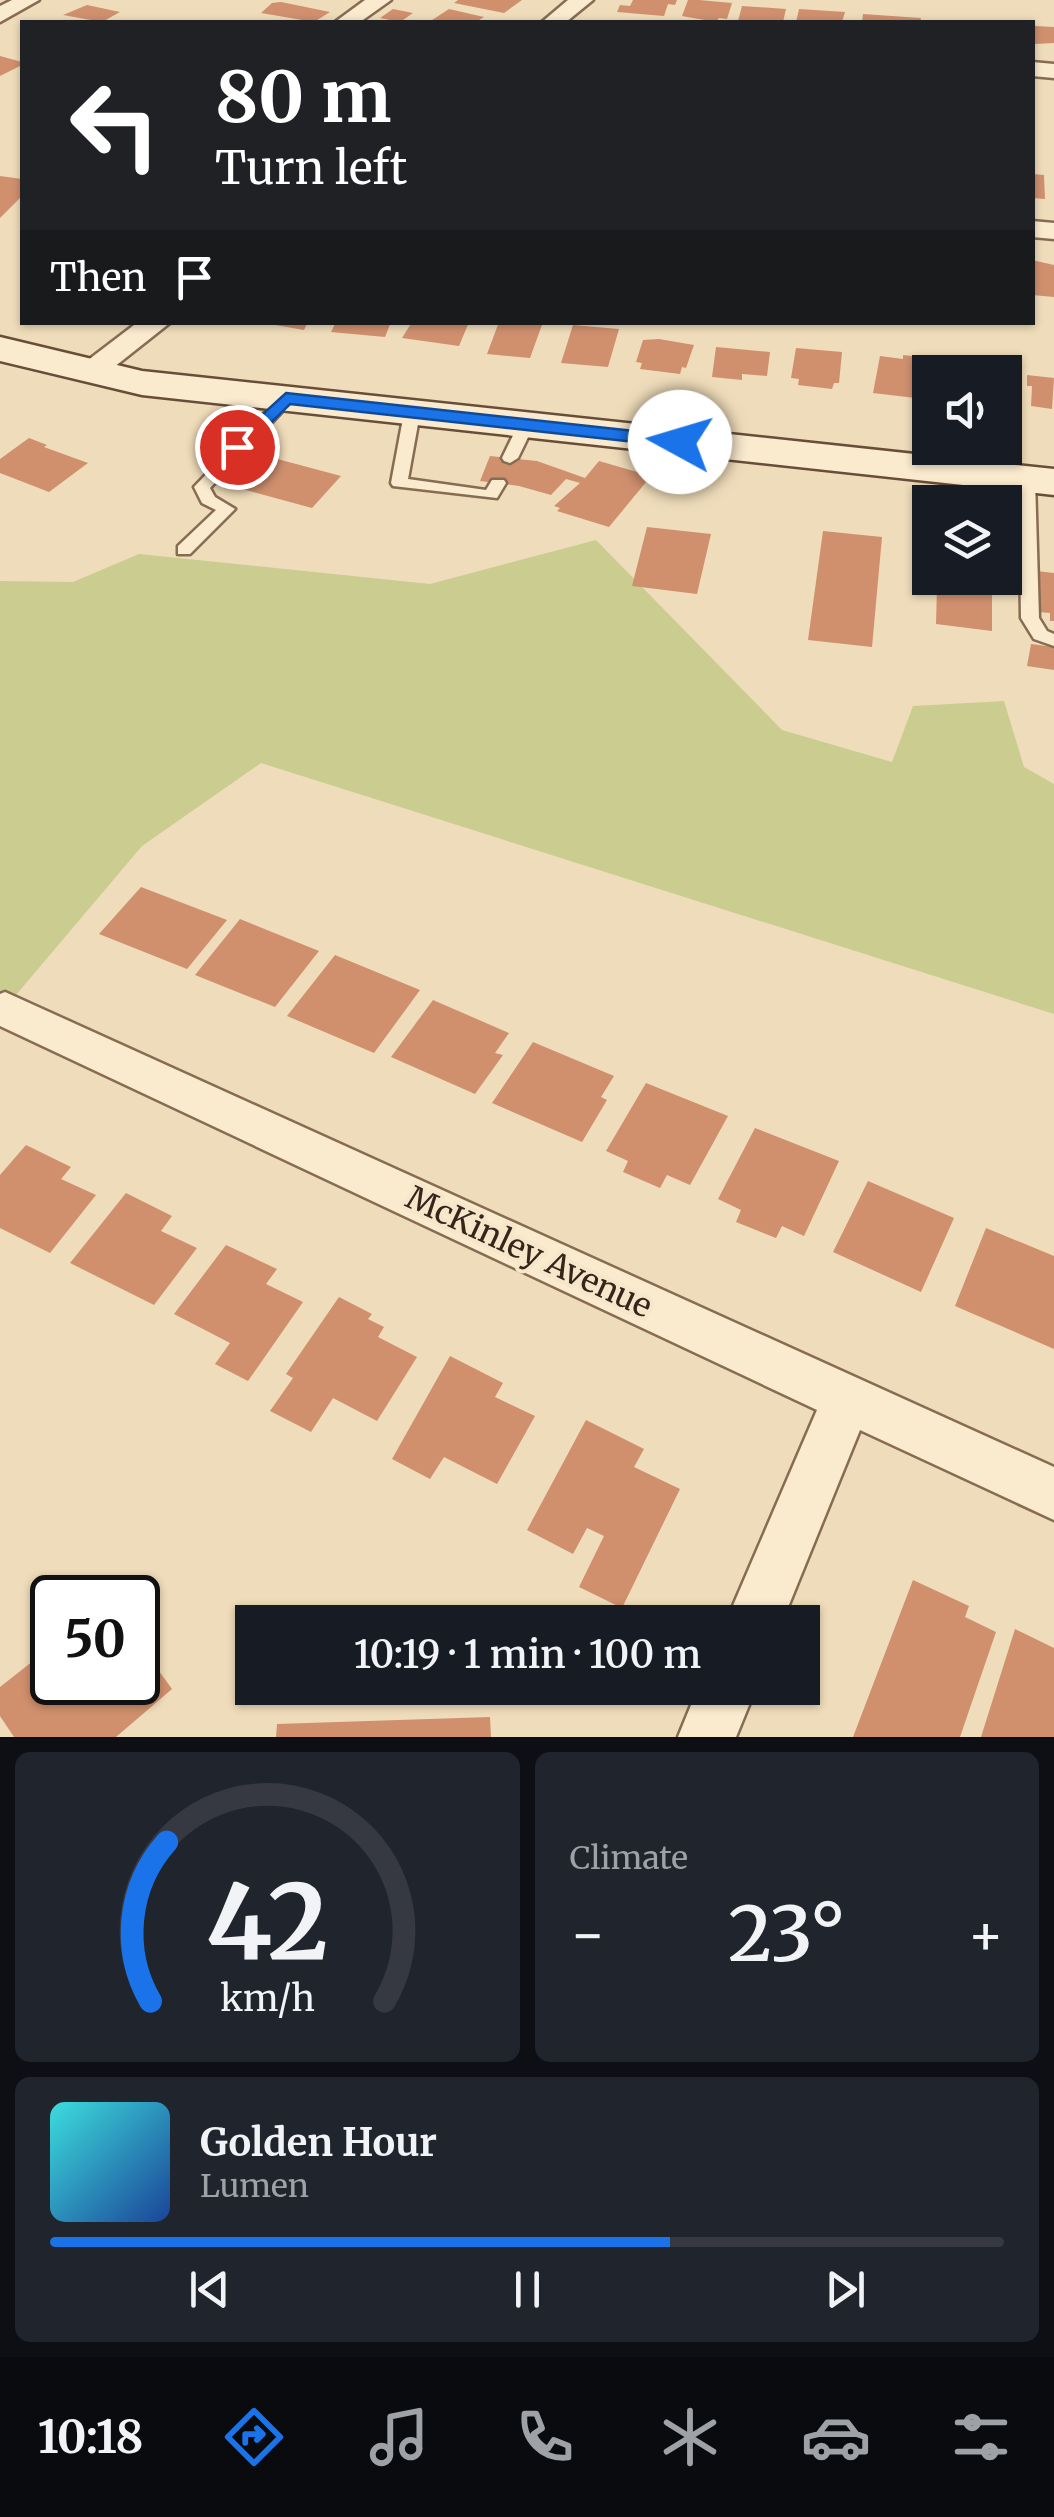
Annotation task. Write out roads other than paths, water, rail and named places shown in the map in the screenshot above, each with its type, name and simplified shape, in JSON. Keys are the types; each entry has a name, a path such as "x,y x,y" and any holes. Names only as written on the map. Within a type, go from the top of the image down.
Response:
{"main road":[{"path":"0,349 142,383 412,412 518,442 1040,480"}],"street":[{"path":"0,15 28,0"},
{"path":"349,20 380,0"},
{"path":"556,20 582,0"},
{"path":"89,373 153,325"},
{"name":"McKinley Avenue","path":"5,1008 1054,1494"},
{"path":"761,1605 847,1400"},
{"path":"707,1737 720,1705"}],"lane":[{"path":"184,550 227,509 208,500 202,486 286,398"},
{"path":"412,412 399,482 491,496 498,483"},
{"path":"1040,480 1030,618 1040,635 1054,640"}]}
